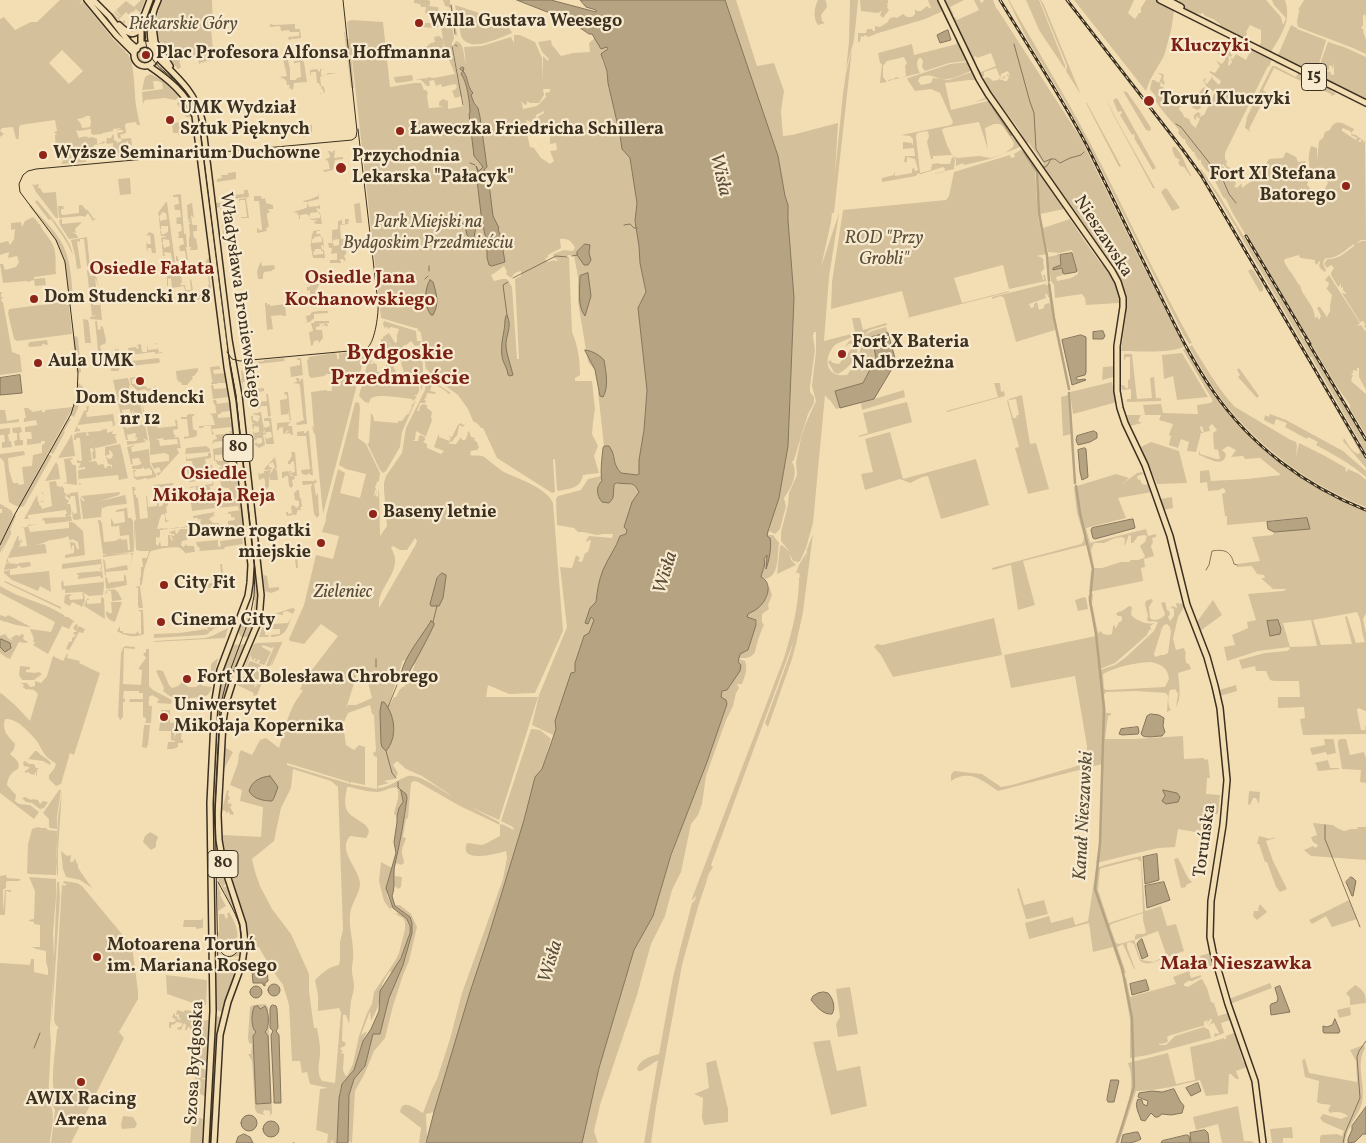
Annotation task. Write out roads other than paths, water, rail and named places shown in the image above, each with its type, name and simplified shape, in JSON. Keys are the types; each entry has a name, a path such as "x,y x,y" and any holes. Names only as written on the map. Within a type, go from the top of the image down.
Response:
{"main road":[{"path":"87,0 116,35 137,49"},
{"path":"93,0 127,32 132,34 137,32 142,24"},
{"path":"137,49 142,24 150,0"},
{"name":"80","path":"158,0 150,32 152,46 156,56 174,73"},
{"name":"Nieszawska","path":"941,0 988,94 1118,282 1122,294 1123,307 1118,336 1117,379 1121,412 1145,465 1172,542"},
{"name":"15","path":"1160,0 1366,103"},
{"name":"15","path":"1168,0 1211,25"},
{"path":"109,16 129,42 137,49"},
{"path":"152,19 157,45 174,73"},
{"path":"137,49 145,44 152,46"},
{"name":"80","path":"137,49 136,61 138,64 149,66"},
{"path":"149,66 153,63 156,56"},
{"name":"Władysława Broniewskiego","path":"149,66 181,92 191,106 195,117 233,402 251,565 248,596 235,628"},
{"name":"Władysława Broniewskiego","path":"174,73 190,91 199,110 203,126 229,340 239,396 259,576 261,608 256,628"},
{"name":"Toruńska","path":"1172,542 1186,605 1205,653 1220,708 1227,780 1223,825 1211,899 1210,938 1212,952 1235,1029 1255,1081 1263,1143"},
{"name":"Szosa Bydgoska","path":"206,1143 213,1011 210,803 213,734 218,681 235,628"},
{"name":"Szosa Bydgoska","path":"214,1143 220,1035 225,1010 242,964 245,943 243,924 223,863 219,840 218,821 223,723 232,684 256,628"}],"water":[{"name":"Wisła","path":"517,0 551,0 596,12 596,10 586,7 580,0 725,0 778,156 788,205 794,298 788,446 779,498 767,536 771,541 769,558 766,569 767,555 764,559 761,577 767,583 768,592 761,605 748,614 747,617 756,620 756,625 748,650 740,654 738,662 741,665 740,671 727,690 722,691 721,697 726,700 727,704 671,855 653,916 634,950 599,1068 582,1143 426,1143 470,992 524,820 535,777 542,769 556,729 555,721 571,673 575,672 575,663 584,636 589,633 594,620 591,617 588,624 585,623 590,608 596,602 599,582 605,566 620,536 626,534 627,530 624,527 632,502 639,492 632,484 616,483 614,485 613,498 609,503 602,502 598,491 602,481 603,448 604,446 609,446 616,466 621,473 637,475 639,474 639,460 644,430 647,390 638,308 646,292 640,263 635,221 637,203 630,158 622,149 607,71 601,54 608,49 607,47 601,49 592,34 589,34 570,21"},
{"path":"948,30 951,40 940,43 937,35"},
{"path":"463,71 473,93 471,95 478,108 480,117 487,167 484,170 488,176 493,216 499,228 505,262 492,266 489,265 487,258 487,238 481,214 477,180 478,172 476,166 479,171 483,167 474,156 469,98 461,74"},
{"path":"468,221 473,222 476,227 474,237 471,239 467,235 463,224"},
{"path":"585,244 590,245 589,253 591,260 588,265 584,265 577,255 577,252"},
{"path":"1072,253 1076,272 1065,274 1062,268 1053,270 1053,268 1061,265 1060,255"},
{"path":"588,273 591,296 585,316 580,302 580,276"},
{"path":"430,280 433,282 437,298 433,315 431,315 426,302 427,288"},
{"path":"507,315 509,328 506,347 513,375 510,376 503,361 502,351"},
{"path":"1103,331 1105,336 1103,339 1093,339 1093,332"},
{"path":"888,333 896,362 874,399 840,408 835,391 863,383 876,358 872,337"},
{"path":"1081,335 1086,337 1086,372 1085,375 1076,379 1086,380 1072,385 1062,340"},
{"path":"585,350 591,351 604,360 606,384 603,397 600,396 595,370"},
{"path":"20,375 22,393 0,395 0,378"},
{"path":"1094,431 1097,433 1097,438 1078,445 1077,436"},
{"path":"1085,448 1088,477 1082,480 1078,450"},
{"path":"1307,518 1310,529 1274,532 1268,529 1267,522"},
{"path":"1133,519 1135,528 1093,538 1092,528"},
{"path":"442,573 446,575 443,598 439,606 431,606 437,578"},
{"path":"1278,620 1281,629 1280,634 1270,636 1267,621"},
{"path":"431,621 434,625 425,644 408,674 401,674 406,661"},
{"path":"1,639 10,643 11,648 5,652 0,647"},
{"path":"382,702 384,702 391,713 394,726 394,733 386,751 381,743 380,712"},
{"path":"1151,714 1164,718 1163,726 1165,732 1162,736 1148,737 1141,734 1147,716"},
{"path":"1138,727 1138,734 1119,734 1121,729"},
{"path":"270,776 278,787 272,801 266,801 253,796 249,791 254,782 263,777"},
{"path":"401,790 406,794 407,798 394,868 392,896 395,906 410,917 412,933 403,965 389,998 380,1034 373,1034 365,1066 354,1079 349,1095 348,1143 337,1143 339,1098 342,1084 354,1070 363,1041 379,1011 380,991 401,958 410,933 407,919 393,908 386,888 396,853 394,842 397,816 403,802"},
{"path":"1163,790 1177,793 1180,797 1178,802 1166,804 1162,801 1165,796"},
{"path":"1157,854 1159,880 1145,884 1143,857"},
{"path":"1351,877 1356,881 1353,896 1346,882"},
{"path":"1164,882 1170,900 1147,908 1145,886"},
{"path":"1142,939 1148,956 1142,959 1137,944"},
{"path":"259,968 267,969 268,981 265,983 265,986 263,983 253,983 252,971"},
{"path":"1146,980 1149,990 1132,995 1130,984"},
{"path":"274,984 280,990 274,996 268,990"},
{"path":"256,986 262,992 256,998 250,992"},
{"path":"1280,986 1290,1012 1271,1015 1270,1006 1277,1002 1278,998 1275,988"},
{"path":"824,992 828,993 833,1000 834,1009 832,1014 823,1012 811,1000 813,996"},
{"path":"273,1005 277,1009 278,1028 276,1031 279,1035 281,1103 274,1103 271,1035 273,1031 270,1028 270,1009"},
{"path":"258,1006 260,1009 265,1006 268,1015 268,1027 265,1032 268,1036 271,1103 256,1104 253,1036 256,1032 252,1024 252,1017 254,1007"},
{"path":"1335,1019 1340,1031 1339,1033 1324,1033 1323,1026 1332,1025"},
{"path":"1111,1080 1119,1081 1114,1102 1108,1102 1107,1100"},
{"path":"1198,1083 1201,1091 1191,1096 1186,1088"},
{"path":"1174,1089 1184,1106 1182,1113 1162,1114 1155,1117 1151,1113 1145,1121 1141,1120 1137,1107 1138,1099 1142,1100 1143,1104 1147,1106 1148,1101 1138,1097 1139,1093 1162,1092"},
{"path":"1366,1107 1366,1134 1363,1134 1355,1142 1348,1143 1352,1126"},
{"path":"246,1115 252,1115 257,1120 255,1129 246,1131 241,1126 241,1120"},
{"path":"268,1121 274,1121 279,1126 277,1135 268,1137 263,1132 263,1126"},
{"path":"1205,1130 1208,1133 1209,1143 1191,1143 1190,1133"},
{"path":"1138,1132 1141,1139 1129,1143 1121,1143 1123,1135"},
{"path":"244,1134 250,1137 253,1143 236,1143 238,1137"},
{"path":"1189,1136 1190,1143 1161,1143 1162,1141"}],"waterway":[{"name":"Kanał Nieszawski","path":"938,0 943,10"},
{"path":"451,5 455,34"},
{"name":"Kanał Nieszawski","path":"944,13 949,23"},
{"name":"Kanał Nieszawski","path":"958,42 967,60"},
{"path":"1014,44 1034,113 1036,149 1044,162 1051,159"},
{"path":"452,46 463,105"},
{"name":"Kanał Nieszawski","path":"968,63 971,69"},
{"name":"Kanał Nieszawski","path":"981,87 987,98"},
{"name":"Kanał Nieszawski","path":"993,107 1011,135"},
{"path":"1176,124 1181,127 1223,180 1229,194 1236,203"},
{"name":"Kanał Nieszawski","path":"1017,141 1020,145"},
{"name":"Kanał Nieszawski","path":"1024,152 1037,172 1039,213 1047,256 1049,281"},
{"path":"1043,168 1047,166 1051,159 1055,159 1060,163 1084,152"},
{"path":"470,163 475,165"},
{"path":"454,226 463,224"},
{"path":"624,225 630,224 637,228"},
{"path":"478,239 484,239"},
{"path":"572,256 577,255"},
{"path":"513,278 556,256 567,257"},
{"path":"429,266 429,271"},
{"path":"425,279 428,276"},
{"path":"507,315 503,285 508,282"},
{"name":"Kanał Nieszawski","path":"1049,284 1069,389"},
{"name":"Kanał Nieszawski","path":"1069,393 1075,483"},
{"name":"Kanał Nieszawski","path":"1076,486 1093,569 1090,601 1096,634 1104,709 1100,843 1095,889 1122,968 1132,1018 1134,1087 1117,1143"},
{"path":"1206,570 1212,551 1220,550 1226,552 1231,556 1234,564 1237,565"},
{"path":"433,622 437,606"},
{"path":"376,659 376,667"},
{"path":"388,707 397,685"},
{"path":"386,751 392,773 396,778"},
{"path":"398,782 398,787 401,790"},
{"path":"1325,825 1325,839 1360,927"},
{"path":"34,1048 40,1033"},
{"path":"1343,1143 1345,1133 1360,1098 1357,1057 1366,1041"}],"tram line":[{"path":"155,0 147,25 146,43 151,57 182,87 192,101 199,119 229,357 236,395 255,570 254,596 250,617 227,679 220,707 215,806 218,970"},
{"path":"0,545 15,514 71,414 77,395 78,373 65,262 56,240 20,192 19,184 23,175 28,171 36,169 352,140 356,137 357,131 343,0"},
{"path":"227,352 232,359 240,361 363,350 367,348 373,339 378,303 358,129"},
{"path":"217,943 220,950 228,957 236,953 241,942 240,927 218,882"}],"railway":[{"path":"1000,0 1077,127 1182,339 1213,391 1244,429 1280,462 1322,489 1366,510"},
{"path":"1067,0 1201,175 1366,457"},
{"path":"1246,236 1310,344"},
{"path":"1306,339 1366,440"}],"place":[{"name":"Willa Gustava Weesego","path":"419,23"},
{"name":"Plac Profesora Alfonsa Hoffmanna","path":"146,55"},
{"name":"Toruń Kluczyki","path":"1149,101"},
{"name":"UMK Wydział Sztuk Pięknych","path":"170,120"},
{"name":"Ławeczka Friedricha Schillera","path":"400,131"},
{"name":"Wyższe Seminarium Duchowne","path":"43,155"},
{"name":"Przychodnia Lekarska \"Pałacyk\"","path":"341,168"},
{"name":"Fort XI Stefana Batorego","path":"1346,186"},
{"name":"Dom Studencki nr 8","path":"34,299"},
{"name":"Fort X Bateria Nadbrzeżna","path":"842,354"},
{"name":"Aula UMK","path":"38,363"},
{"name":"Dom Studencki nr 12","path":"140,381"},
{"name":"Baseny letnie","path":"373,514"},
{"name":"Dawne rogatki miejskie","path":"321,543"},
{"name":"City Fit","path":"164,585"},
{"name":"Cinema City","path":"161,622"},
{"name":"Fort IX Bolesława Chrobrego","path":"187,679"},
{"name":"Uniwersytet Mikołaja Kopernika","path":"164,717"},
{"name":"Motoarena Toruń im. Mariana Rosego","path":"97,957"},
{"name":"AWIX Racing Arena","path":"81,1082"}],"district":[{"name":"Kluczyki","path":"1210,48"},
{"name":"Osiedle Fałata","path":"152,271"},
{"name":"Osiedle Jana Kochanowskiego","path":"360,291"},
{"name":"Bydgoskie Przedmieście","path":"400,368"},
{"name":"Osiedle Mikołaja Reja","path":"214,487"},
{"name":"Mała Nieszawka","path":"1236,965"}],"park label":[{"name":"Piekarskie Góry","path":"183,26"},
{"name":"Park Miejski na Bydgoskim Przedmieściu","path":"428,234"},
{"name":"ROD \"Przy Grobli\"","path":"884,250"},
{"name":"Zieleniec","path":"343,594"}]}
